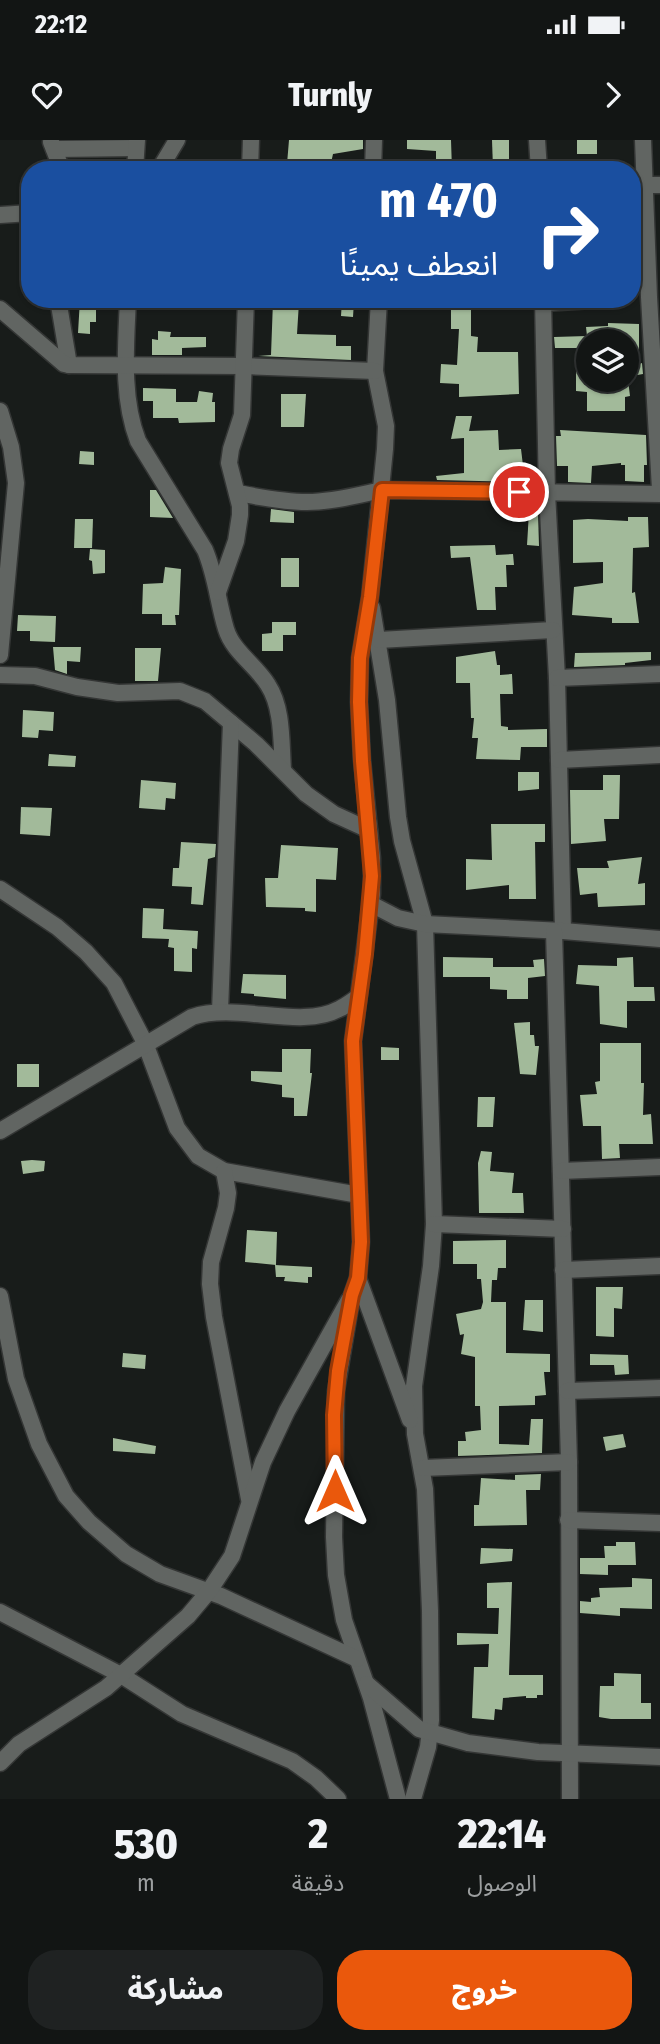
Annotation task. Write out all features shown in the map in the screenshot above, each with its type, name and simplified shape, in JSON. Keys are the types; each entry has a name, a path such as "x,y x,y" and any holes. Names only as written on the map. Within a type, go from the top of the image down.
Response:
{"street":[{"path":"164,161 177,140"},
{"path":"250,161 251,140"},
{"path":"373,161 374,140"},
{"path":"537,140 538,161"},
{"path":"237,493 275,500 308,502 382,490 547,493 660,491 643,140"},
{"path":"52,145 136,144"},
{"path":"0,215 21,214"},
{"path":"641,297 649,297"},
{"path":"60,308 69,365"},
{"path":"128,308 125,365 132,425 138,442 198,536 211,565 226,629 234,646 268,684 273,695 277,705 283,769"},
{"path":"218,592 236,541 240,515 229,463 242,415 246,308"},
{"path":"378,308 375,370 386,426 382,490 360,658 359,702 372,858 371,904 353,1041 361,1242 358,1278 352,1295 338,1371 334,1415 334,1537 336,1575 344,1620 398,1799"},
{"path":"543,308 547,493 559,760 558,931 569,1462 570,1799"},
{"path":"0,309 64,364 69,365 375,370"},
{"path":"0,411 12,447 16,483 2,604 0,655"},
{"path":"370,597 379,640 402,841 425,924 434,1224 431,1266 414,1386 415,1434"},
{"path":"379,640 553,630"},
{"path":"557,678 660,674"},
{"path":"0,675 35,676 77,687 118,693 180,691 205,701 283,769 306,794 334,814 369,830"},
{"path":"220,1011 231,723"},
{"path":"559,760 660,755"},
{"path":"0,889 57,927 86,952 114,983 145,1043 177,1128 198,1156 224,1171 359,1195"},
{"path":"371,904 398,918 425,924 660,939"},
{"path":"0,1131 192,1017 220,1011 279,1016 321,1015 338,1010 358,997"},
{"path":"561,1171 660,1167"},
{"path":"224,1171 228,1193 211,1262 210,1284 249,1501"},
{"path":"434,1224 563,1229"},
{"path":"563,1270 660,1266"},
{"path":"358,1278 415,1434 423,1468 430,1611 430,1734 413,1799"},
{"path":"0,1763 19,1744 106,1688 188,1616 209,1591 232,1556 263,1462 287,1411 352,1295"},
{"path":"0,1296 24,1406 39,1444 66,1496 89,1522 126,1554 160,1574 209,1591 357,1659"},
{"path":"567,1391 660,1388"},
{"path":"423,1468 569,1462"},
{"path":"568,1520 660,1523"},
{"path":"0,1612 121,1675 182,1714 292,1761 316,1778 338,1799"},
{"path":"365,1683 408,1721 430,1734 496,1748 660,1757"}],"building":[{"path":"289,140 363,140 363,149 333,154 331,161 287,161"},
{"path":"407,140 451,140 452,161 436,161 436,151 407,149"},
{"path":"492,140 509,140 509,161 493,161"},
{"path":"577,140 597,140 597,154 577,154"},
{"path":"79,308 96,308 96,322 90,322 90,334 78,333"},
{"path":"273,308 299,308 297,334 336,335 336,346 351,346 351,360 258,356 271,355"},
{"path":"341,308 354,308 353,317 341,316"},
{"path":"451,310 471,310 471,336 478,337 477,352 518,352 519,394 459,397 459,384 440,383 441,364 457,365 459,329 451,329"},
{"path":"608,323 639,324 639,329 586,327 608,326"},
{"path":"158,331 171,332 170,337 206,337 206,347 182,348 182,355 152,355 152,339 158,340"},
{"path":"576,336 576,348 555,348 554,337"},
{"path":"642,363 643,374 639,375 639,364"},
{"path":"143,388 176,389 176,402 197,402 199,391 213,393 215,422 179,423 178,418 153,418 153,401 143,401"},
{"path":"587,392 630,392 630,396 625,397 625,411 587,411"},
{"path":"281,394 306,394 304,427 281,427"},
{"path":"456,416 472,416 469,431 498,430 499,450 521,449 525,482 437,480 436,476 464,473 464,438 451,439"},
{"path":"560,430 646,435 647,465 644,465 644,482 625,481 625,465 621,463 592,466 591,483 568,482 568,466 557,466 556,436 561,436"},
{"path":"80,451 94,452 94,465 79,464"},
{"path":"150,490 156,490 173,518 150,517"},
{"path":"271,509 294,512 294,523 270,522"},
{"path":"529,512 538,512 539,546 527,545"},
{"path":"628,517 648,517 649,547 633,548 632,593 635,592 639,623 612,623 612,618 572,615 574,587 603,583 603,562 573,563 573,520 628,521"},
{"path":"75,519 93,519 92,548 74,548"},
{"path":"495,545 496,555 513,554 514,565 506,565 507,587 495,587 496,610 477,610 470,557 451,558 450,546"},
{"path":"90,549 105,550 105,573 93,574 92,561 89,560"},
{"path":"281,558 299,558 299,587 281,587"},
{"path":"165,567 181,569 176,625 162,625 162,614 142,614 143,584 163,583"},
{"path":"18,615 56,616 55,642 30,641 30,631 17,631"},
{"path":"272,622 296,622 296,635 283,635 283,651 262,651 262,634 272,633"},
{"path":"53,647 81,647 80,662 67,661 67,674 55,670"},
{"path":"135,648 161,648 158,681 135,681"},
{"path":"495,651 500,675 512,674 513,694 500,694 501,726 508,727 508,730 547,729 547,747 521,747 520,760 476,759 478,738 472,738 474,718 471,718 470,683 456,683 456,657"},
{"path":"651,652 651,660 625,665 574,667 575,653"},
{"path":"23,710 54,712 53,731 39,730 38,738 22,737"},
{"path":"49,754 76,756 75,767 48,766"},
{"path":"518,772 539,772 539,789 518,791"},
{"path":"603,775 620,775 619,819 604,819 606,841 571,844 570,790 603,790"},
{"path":"141,780 176,783 175,799 166,798 165,810 139,808"},
{"path":"21,807 52,808 50,836 20,834"},
{"path":"491,824 545,824 545,842 535,842 536,899 509,899 509,885 466,890 466,859 492,860"},
{"path":"181,842 216,844 215,857 208,859 203,905 191,904 192,887 172,886 173,868 179,868"},
{"path":"281,845 338,848 336,880 316,879 316,912 305,911 305,908 266,907 265,878 278,878"},
{"path":"642,857 638,884 645,883 645,905 598,907 597,893 580,895 577,868 609,868 607,861"},
{"path":"143,908 164,909 163,929 198,931 197,949 192,948 192,972 174,971 174,948 168,947 169,939 142,938"},
{"path":"443,957 493,958 493,967 534,967 533,960 544,959 545,976 528,978 528,999 507,999 507,990 490,989 490,977 443,977"},
{"path":"633,957 634,987 654,987 655,1001 627,1001 627,1028 600,1024 599,986 576,984 578,965 617,966 617,958"},
{"path":"243,974 286,975 286,999 241,993"},
{"path":"530,1022 530,1035 534,1035 535,1046 539,1046 536,1075 520,1074 514,1023"},
{"path":"600,1043 641,1043 643,1115 651,1114 653,1144 619,1144 620,1158 602,1159 601,1126 583,1126 580,1095 597,1094 595,1082 600,1081"},
{"path":"381,1047 399,1048 399,1060 381,1060"},
{"path":"282,1049 311,1049 312,1073 307,1116 294,1116 294,1098 282,1097 282,1085 251,1081 251,1071 282,1072"},
{"path":"17,1064 39,1064 39,1087 17,1087"},
{"path":"478,1097 495,1097 493,1127 477,1127"},
{"path":"481,1151 492,1152 490,1171 514,1173 512,1193 523,1193 524,1213 479,1213 478,1163"},
{"path":"21,1161 45,1161 44,1171 23,1174"},
{"path":"247,1230 277,1232 276,1265 245,1262"},
{"path":"506,1240 506,1268 498,1268 497,1280 492,1280 491,1302 506,1302 506,1353 550,1354 550,1372 544,1372 546,1395 535,1396 535,1405 499,1406 499,1444 529,1445 531,1419 543,1419 542,1453 458,1456 458,1441 466,1441 465,1432 481,1430 480,1406 475,1406 475,1357 461,1354 464,1334 460,1335 456,1314 481,1309 483,1302 481,1279 477,1279 477,1264 453,1264 453,1241"},
{"path":"275,1265 312,1267 312,1277 308,1277 308,1283 284,1281 285,1277 276,1277"},
{"path":"596,1287 623,1287 622,1309 614,1308 614,1337 596,1336"},
{"path":"525,1300 543,1300 543,1332 523,1330"},
{"path":"123,1353 146,1355 145,1369 122,1367"},
{"path":"590,1354 628,1355 629,1374 615,1375 614,1365 590,1365"},
{"path":"623,1434 626,1447 606,1451 603,1437"},
{"path":"113,1438 156,1446 155,1454 113,1451"},
{"path":"541,1474 540,1490 526,1490 527,1525 474,1526 474,1505 479,1505 481,1478 515,1480 515,1475"},
{"path":"616,1542 635,1542 636,1565 608,1565 608,1575 580,1574 580,1558 605,1558 604,1546 616,1546"},
{"path":"481,1548 513,1549 512,1561 480,1564"},
{"path":"632,1578 652,1579 652,1609 620,1608 620,1616 580,1613 580,1601 591,1602 591,1598 600,1597 599,1588 632,1587"},
{"path":"512,1582 509,1675 543,1675 543,1695 537,1695 537,1698 503,1698 502,1710 495,1709 494,1720 472,1718 474,1667 488,1667 489,1644 457,1645 457,1633 498,1634 499,1608 487,1608 487,1583"},
{"path":"614,1673 641,1674 641,1703 651,1703 651,1719 599,1717 600,1686 614,1686"}],"route":[{"path":"335,1491 334,1415 338,1371 352,1295 358,1278 361,1242 353,1041 372,894 372,858 362,761 360,658 382,490 519,492"}]}
